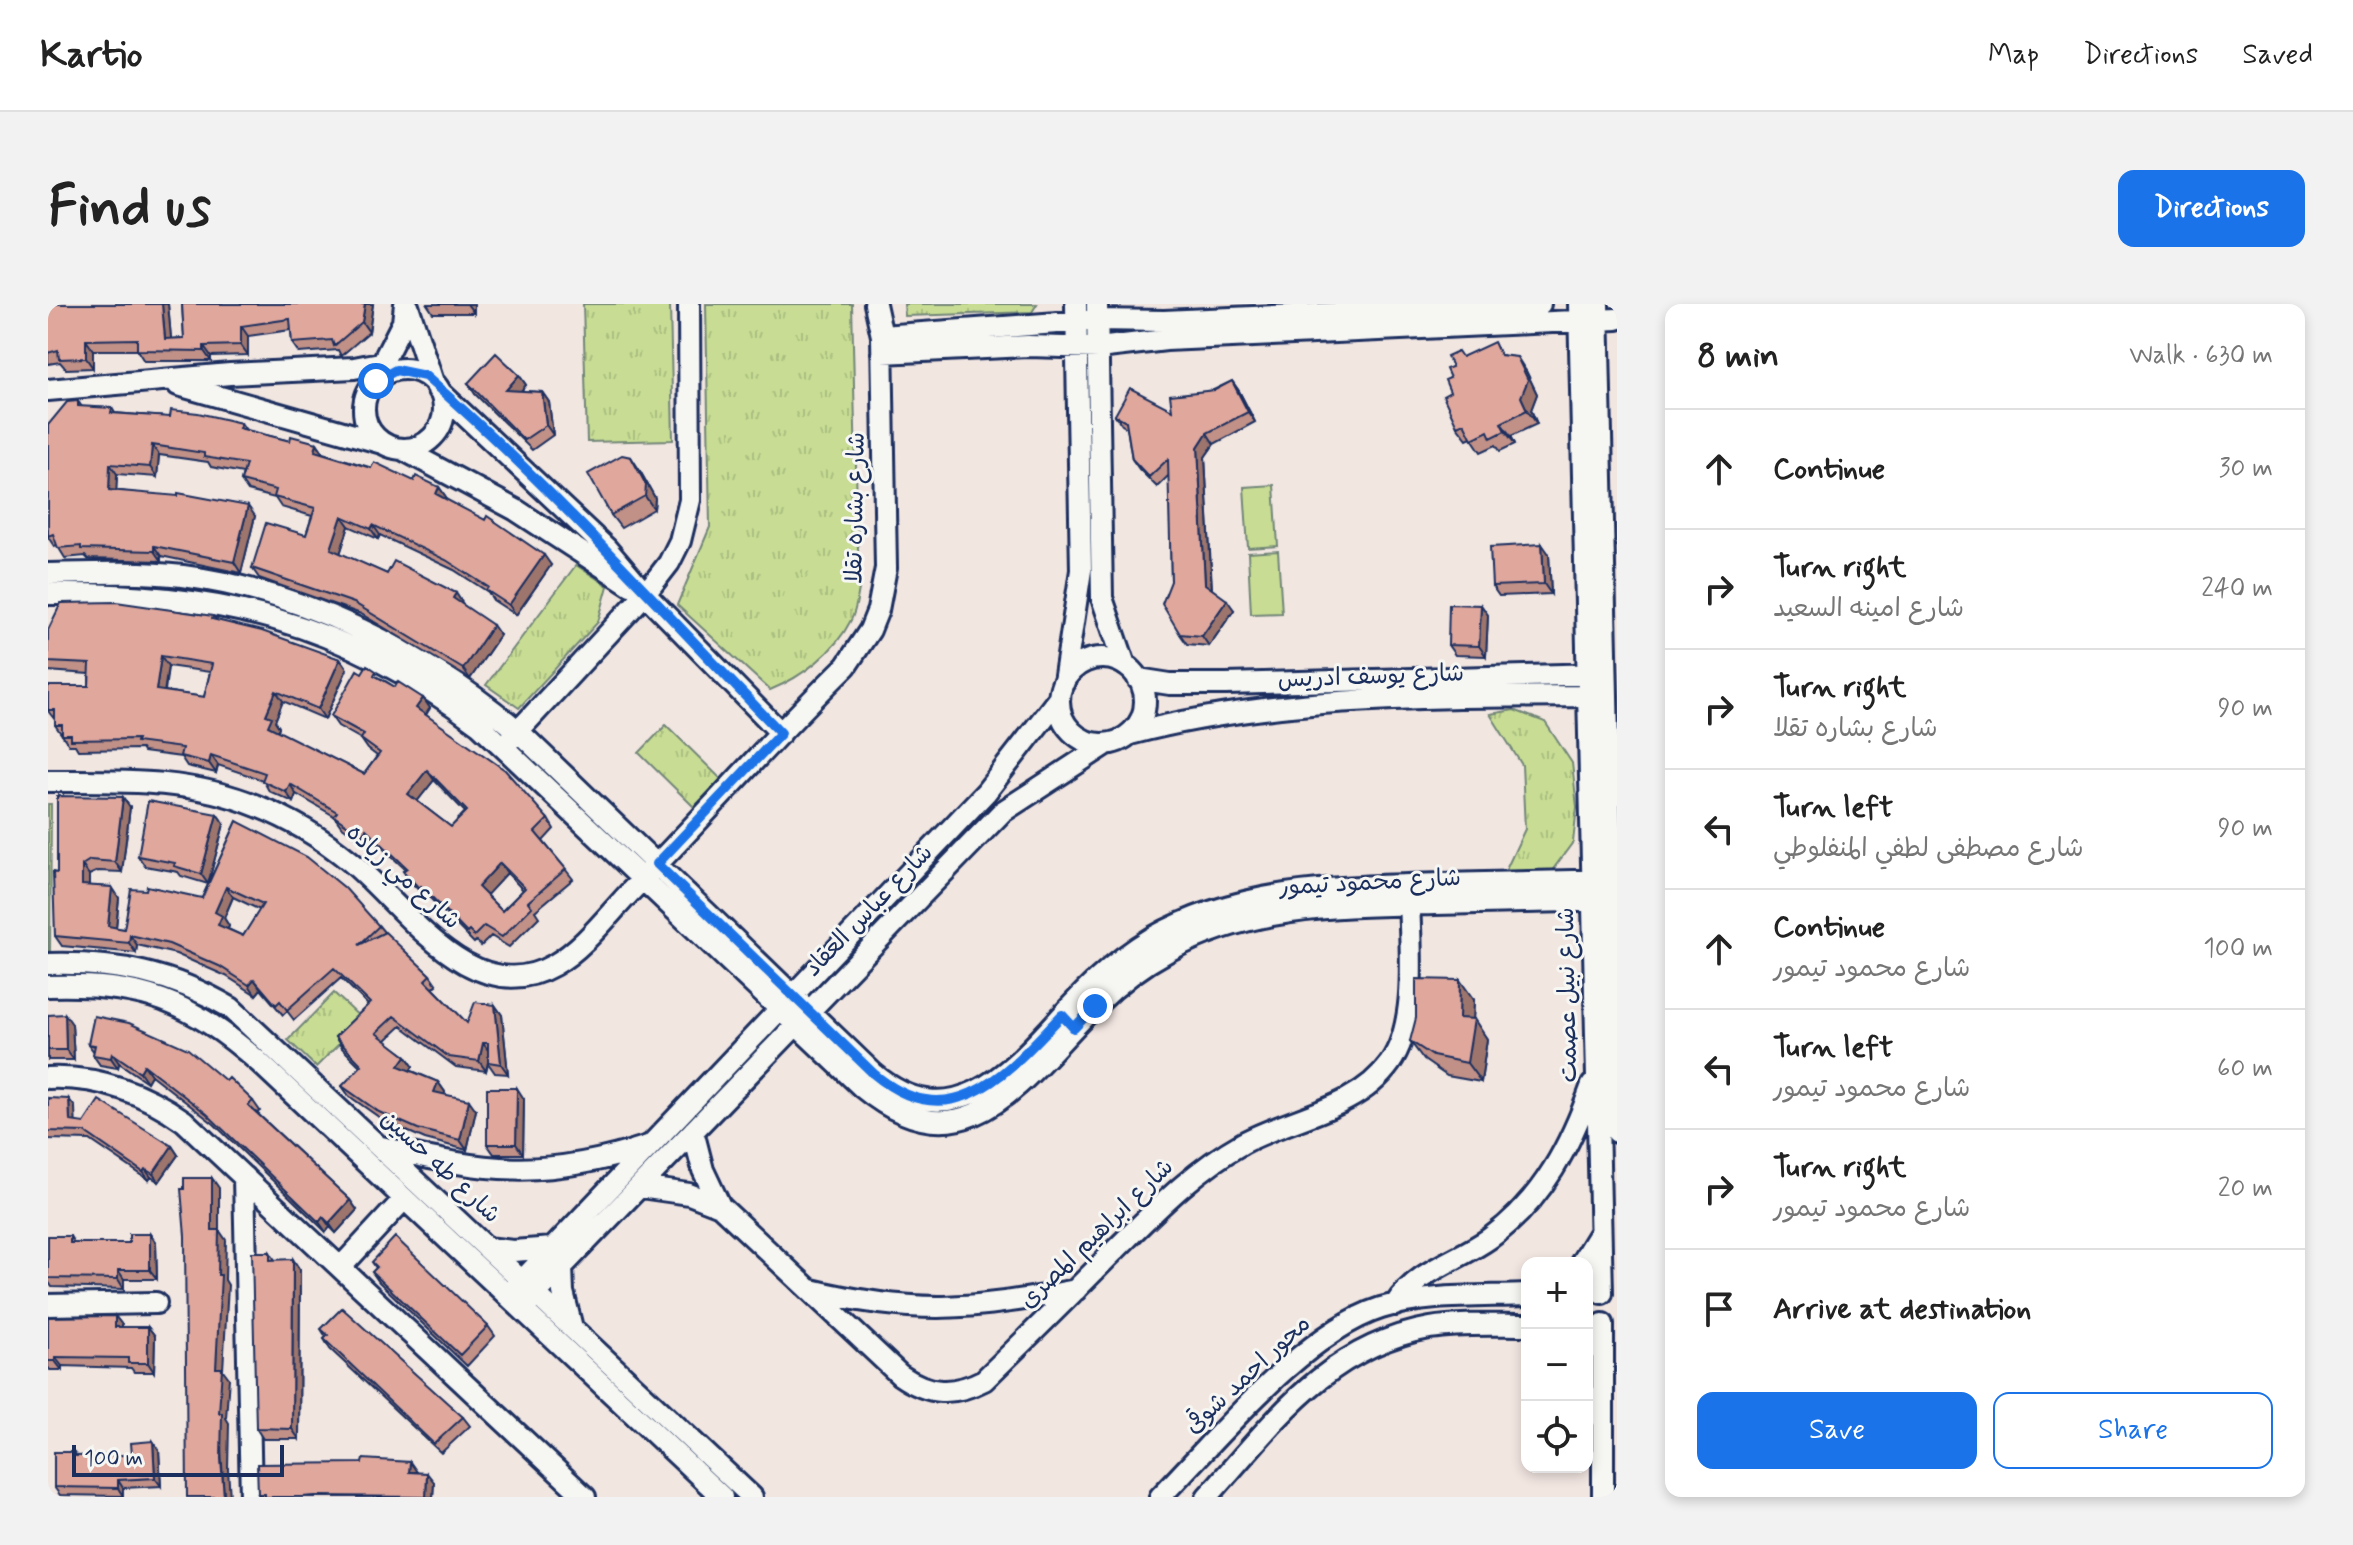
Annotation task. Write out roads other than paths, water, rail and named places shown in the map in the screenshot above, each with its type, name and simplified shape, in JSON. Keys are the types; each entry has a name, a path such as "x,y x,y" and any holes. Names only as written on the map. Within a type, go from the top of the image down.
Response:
{"street":[{"path":"406,304 384,371 364,409 369,429 392,446 516,510 645,594"},
{"path":"163,382 392,446 422,445 437,430 443,410 406,304"},
{"path":"504,747 645,594 669,563 688,517 689,304"},
{"path":"875,304 882,344"},
{"path":"882,344 890,304"},
{"path":"882,344 1098,348 1166,340 1284,318 1540,304"},
{"path":"882,344 1097,312 1284,318 1594,314"},
{"path":"1076,313 1081,570 1062,690 1061,717 1068,729 1091,744 1105,745 1130,734 1143,713 1145,700 1102,598 1097,312"},
{"name":"شارع نبيل عصمت","path":"1594,314 1607,890 1617,1132"},
{"name":"شارع بشاره تقلا","path":"650,871 846,666 870,630 878,610 886,568 882,344"},
{"path":"48,390 354,368 416,371 606,548 645,594 781,733"},
{"path":"48,574 182,576 226,583 296,603 347,624 421,661 489,707 518,731 650,871"},
{"path":"48,594 119,594 190,599 293,624 359,650 422,684 480,725 650,871"},
{"path":"1062,690 1069,673 1086,661 1106,658 1131,672"},
{"name":"شارع يوسف ادريس","path":"1131,672 1170,684 1603,674"},
{"name":"شارع عباس العقاد","path":"522,1295 553,1248 1008,768 1062,690"},
{"name":"شارع يوسف ادريس","path":"1130,734 1221,714 1318,702 1604,696"},
{"name":"شارع عباس العقاد","path":"522,1295 562,1267 1002,812 1105,745"},
{"name":"شارع مي زياده","path":"48,781 151,781 222,794 257,806 290,821 350,861 466,965 501,976 529,974 555,964 650,871"},
{"name":"شارع محمود تيمور","path":"650,871 803,1017 879,1102 897,1112 938,1120 969,1116 997,1104 1124,957 1171,929 1211,911 1303,891 1409,895 1607,890"},
{"name":"شارع نبيل عصمت","path":"1602,1293 1596,1073 1607,890"},
{"name":"شارع ابراهيم المصرى","path":"693,1131 703,1170 720,1206 900,1375 932,1392 950,1393 984,1380 1164,1202 1214,1161 1269,1129 1353,1097 1374,1082 1391,1062 1402,1039 1408,1013 1409,895"},
{"name":"شارع طه حسين","path":"48,964 130,967 169,978 207,994 252,1025 487,1248 522,1295 722,1497"},
{"name":"شارع طه حسين","path":"48,986 117,987 179,1005 208,1020 260,1063 404,1199 522,1295 572,1328 752,1497"},
{"path":"1395,1305 1412,1283 1492,1236 1522,1210 1548,1179 1569,1144 1596,1073"},
{"path":"48,1078 100,1082 153,1101 184,1121 585,1497"},
{"path":"381,1147 457,1166 536,1171 575,1166 651,1144"},
{"path":"244,1177 251,1497"},
{"name":"شارع ابراهيم المصرى","path":"640,1187 673,1190 720,1206"},
{"path":"341,1267 404,1199"},
{"path":"1585,1257 1600,1232"},
{"path":"487,1248 513,1251 553,1248"},
{"path":"562,1267 563,1292 572,1328"},
{"path":"808,1289 897,1307 942,1309 987,1307 1076,1290"},
{"name":"محور احمد شوقى","path":"1160,1497 1305,1352 1341,1326 1395,1305 1431,1299 1521,1295"},
{"path":"48,1305 156,1303"},
{"path":"1602,1324 1603,1497"},
{"name":"محور احمد شوقى","path":"1207,1497 1306,1388 1352,1354 1391,1338 1432,1328 1521,1325"},
{"path":"1593,1369 1603,1384"}]}
